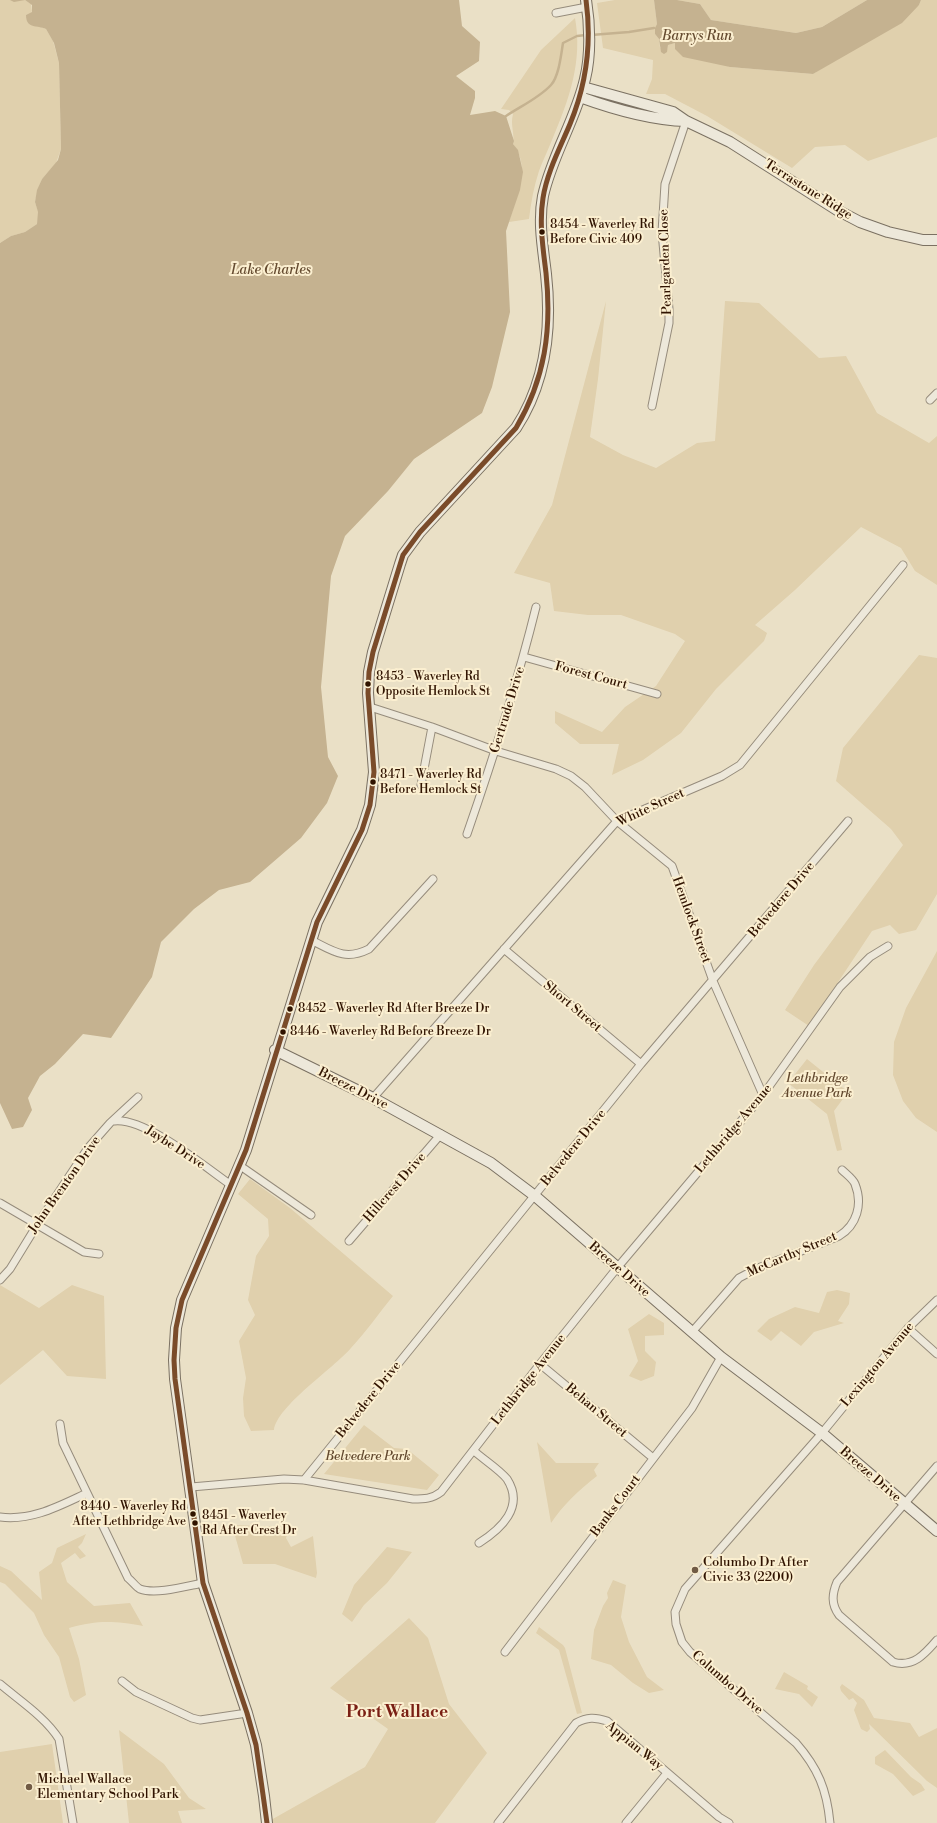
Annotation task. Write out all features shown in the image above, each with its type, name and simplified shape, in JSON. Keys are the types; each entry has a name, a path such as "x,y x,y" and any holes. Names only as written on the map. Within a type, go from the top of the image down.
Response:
{"main road":[{"path":"267,1823 260,1765 247,1713 204,1583 175,1379 174,1360 176,1328 180,1307 188,1283 246,1150 317,922 362,830 370,806 374,772 368,693 372,659 395,576 403,555 420,532 453,494 516,428 524,415 539,380 547,337 548,314 541,229 543,196 556,156 581,92 588,63 587,4"},
{"name":"Terrastone Ridge","path":"581,92 615,108 670,120 686,121 730,142 837,210 854,219 888,232 923,240 937,240"},
{"name":"Breeze Drive","path":"276,1050 441,1134 491,1163 535,1196 721,1357 822,1433 937,1531"}],"street":[{"path":"556,13 587,4"},
{"name":"Pearlgarden Close","path":"652,406 669,323 662,232 665,184 686,121"},
{"path":"930,400 937,393"},
{"name":"White Street","path":"372,1098 617,821 722,776 740,765 903,565"},
{"name":"Gertrude Drive","path":"467,834 496,751 524,657 536,607"},
{"name":"Forest Court","path":"524,657 657,694"},
{"name":"Hemlock Street","path":"370,707 432,726 496,751 556,769 571,776 585,787 617,821 672,866 713,981 763,1095"},
{"path":"422,785 432,726"},
{"name":"Belvedere Drive","path":"304,1480 641,1064 848,821"},
{"path":"311,940 347,956 355,955 370,949 433,878"},
{"name":"Lethbridge Avenue","path":"191,1486 284,1479 304,1480 412,1499 430,1499 441,1492 540,1364 617,1268 763,1095 840,988 870,957 888,946"},
{"name":"Short Street","path":"504,949 641,1064"},
{"name":"John Brenton Drive","path":"0,1280 10,1268 37,1224 88,1148 110,1123 114,1121 138,1097"},
{"name":"Jaybe Drive","path":"114,1121 122,1120 137,1124 168,1141 231,1185"},
{"name":"Hillcrest Drive","path":"349,1241 441,1134"},
{"path":"239,1165 311,1215"},
{"name":"McCarthy Street","path":"692,1332 739,1278 756,1269 839,1236 849,1230 855,1220 858,1209 858,1196 855,1182 842,1170"},
{"path":"0,1203 84,1252 99,1254"},
{"name":"Lexington Avenue","path":"822,1433 908,1328 937,1300"},
{"path":"908,1328 937,1354"},
{"name":"Banks Court","path":"506,1652 692,1408 721,1357"},
{"name":"Behan Street","path":"540,1364 653,1458"},
{"path":"60,1424 63,1443 128,1578 138,1588 147,1590 174,1588 204,1583"},
{"name":"Columbo Drive","path":"822,1433 685,1590 675,1612 676,1624 682,1642 690,1652 796,1743 809,1758 820,1778 826,1796 830,1823"},
{"path":"474,1451 506,1478 514,1499 512,1510 504,1523 495,1533 479,1543"},
{"path":"937,1466 903,1503 837,1582 832,1598 834,1608 838,1615 893,1662 909,1664 925,1654 937,1640"},
{"path":"0,1517 21,1518 34,1516 87,1493"},
{"path":"122,1681 136,1692 192,1718 200,1720 247,1713"},
{"path":"0,1684 45,1721 59,1739 72,1823"},
{"name":"Appian Way","path":"498,1823 576,1724 583,1719 592,1718 607,1722 719,1817 729,1823"},
{"path":"626,1823 667,1773"}],"green space":[{"path":"0,0 25,0 31,4 31,14 26,15 28,22 46,29 53,41 59,63 61,149 56,163 42,179 38,189 35,202 39,214 37,224 25,232 11,236 0,243"},
{"path":"615,0 654,0 657,24 655,34 659,39 660,48 667,50 668,45 675,43 730,67 813,74 919,5 921,0 937,0 937,137 868,161 845,145 815,147 792,168 707,116 665,94 646,94 652,79 653,60 603,48 597,3"},
{"path":"677,0 867,0 822,27 796,33 711,20 700,4"},
{"path":"575,18 577,50 573,80 564,110 539,171 529,219 509,222 521,183 522,173 519,154 513,144 513,114 509,110 501,109 541,50"},
{"path":"606,301 590,437 623,455 656,468 697,443 715,441 725,301 759,303 819,358 846,356 877,413 929,443 937,436 937,585 915,571 901,548 861,527 795,590 755,625 767,633 764,641 716,689 681,733 643,760 612,775 619,744 580,744 555,723 555,711 602,732 625,707 656,686 685,641 675,634 621,615 588,615 554,611 550,583 514,573 552,505"},
{"path":"919,655 937,658 937,894 916,930 899,934 890,925 872,931 809,1026 785,1010 814,965 903,845 891,829 836,781 843,748"},
{"path":"937,951 937,1132 916,1118 903,1101 893,1075 894,1042 906,1008"},
{"name":"Lethbridge Avenue Park","path":"807,1059 848,1092 834,1111 842,1150 837,1151 827,1114 788,1083"},
{"path":"250,1179 290,1208 393,1296 351,1348 285,1410 277,1420 274,1430 251,1431 244,1416 243,1398 246,1378 239,1341 255,1315 248,1300 256,1256 269,1236 268,1219 238,1194"},
{"path":"0,1285 39,1308 72,1285 104,1296 106,1379 67,1376 43,1350 0,1385"},
{"path":"837,1290 850,1293 849,1304 838,1321 844,1323 814,1332 801,1346 781,1331 771,1341 757,1331 769,1319 795,1307 819,1313 827,1292"},
{"path":"649,1314 664,1323 664,1335 645,1336 645,1351 656,1362 654,1376 641,1381 629,1376 638,1361 628,1329"},
{"name":"Belvedere Park","path":"364,1425 394,1448 407,1449 439,1475 427,1490 324,1474"},
{"path":"537,1442 556,1463 599,1463 594,1470 597,1476 572,1498 551,1523"},
{"path":"232,1525 290,1527 286,1538 291,1547 313,1536 317,1573 316,1578 275,1564 243,1564"},
{"path":"86,1534 82,1543 78,1547 86,1556 80,1559 75,1553 61,1563 67,1582 94,1606 130,1603 143,1626 106,1622 69,1628 79,1659 86,1695 74,1702 70,1697 59,1657 44,1635 34,1613 5,1584 0,1582 0,1566 11,1571 42,1600 39,1572 52,1563 57,1548"},
{"path":"387,1547 412,1552 387,1583 364,1605 352,1622 342,1614 354,1585"},
{"path":"613,1580 626,1585 621,1617 629,1642 647,1677 664,1690 649,1693 633,1683 611,1665 591,1659 594,1630 603,1606 608,1598 607,1593"},
{"path":"409,1618 428,1638 449,1704 487,1753 435,1823 271,1823 271,1820 365,1767 388,1729 330,1688"},
{"path":"539,1627 565,1648 582,1713 577,1714 559,1650 536,1633"},
{"path":"784,1672 808,1686 807,1689 818,1697 812,1707 799,1694 775,1689"},
{"path":"842,1684 864,1700 874,1718 910,1723 919,1737 937,1728 937,1788 927,1781 869,1724 870,1729 867,1732 861,1729 854,1710 857,1703 853,1698 849,1700 841,1691 840,1687"},
{"path":"119,1730 164,1764 189,1798 206,1809 178,1811 182,1823 129,1823"},
{"name":"Michael Wallace Elementary School Park","path":"52,1744 63,1823 0,1823 0,1752"},
{"path":"885,1750 911,1777 921,1784 925,1790 913,1796 893,1774 875,1764 875,1757"}],"water":[{"path":"10,0 25,0 14,2"},
{"name":"Lake Charles","path":"25,0 459,0 462,26 480,42 479,61 456,76 475,91 475,98 470,115 495,111 506,116 514,141 513,144 518,150 523,172 520,190 506,231 510,312 492,387 482,413 414,459 388,491 345,536 331,576 321,687 328,757 338,776 327,803 301,838 250,882 219,890 194,909 161,942 152,977 111,1038 83,1034 55,1064 40,1076 28,1098 32,1110 23,1127 12,1129 0,1103 0,243 11,236 25,232 37,224 38,212 35,202 37,190 42,179 58,160 61,149 59,63 54,43 46,29 30,25 28,23 26,15 32,12 32,5"},
{"name":"Barrys Run","path":"654,0 677,0 700,4 711,20 796,33 822,27 867,0 921,0 919,5 902,23 813,74 730,67 683,57 675,49 675,43 668,45 667,52 664,54 661,52 659,39 655,34 657,24"}],"waterway":[{"name":"Barrys Run","path":"591,35 629,32 654,28"},
{"name":"Barrys Run","path":"506,116 535,98 551,85 558,71 563,43 577,36 586,35"}],"transit line":[{"path":"267,1823 256,1745 247,1713 203,1583 175,1379 174,1360 176,1328 182,1300 246,1150 317,922 362,830 370,805 374,772 368,693 369,672 373,652 403,555 420,532 516,428 526,410 540,372 547,334 548,314 548,294 541,226 543,198 551,169 581,94 587,63 588,48 588,16 586,0"}],"place":[{"name":"8454 - Waverley Rd Before Civic 409","path":"542,232"},
{"name":"8453 - Waverley Rd Opposite Hemlock St","path":"368,684"},
{"name":"8471 - Waverley Rd Before Hemlock St","path":"373,782"},
{"name":"8452 - Waverley Rd After Breeze Dr","path":"290,1009"},
{"name":"8446 - Waverley Rd Before Breeze Dr","path":"283,1032"},
{"name":"8440 - Waverley Rd After Lethbridge Ave","path":"193,1514"},
{"name":"8451 - Waverley Rd After Crest Dr","path":"195,1523"},
{"name":"Columbo Dr After Civic 33 (2200)","path":"695,1570"},
{"name":"Michael Wallace Elementary School Park","path":"29,1787"}],"district":[{"name":"Port Wallace","path":"397,1713"}]}
